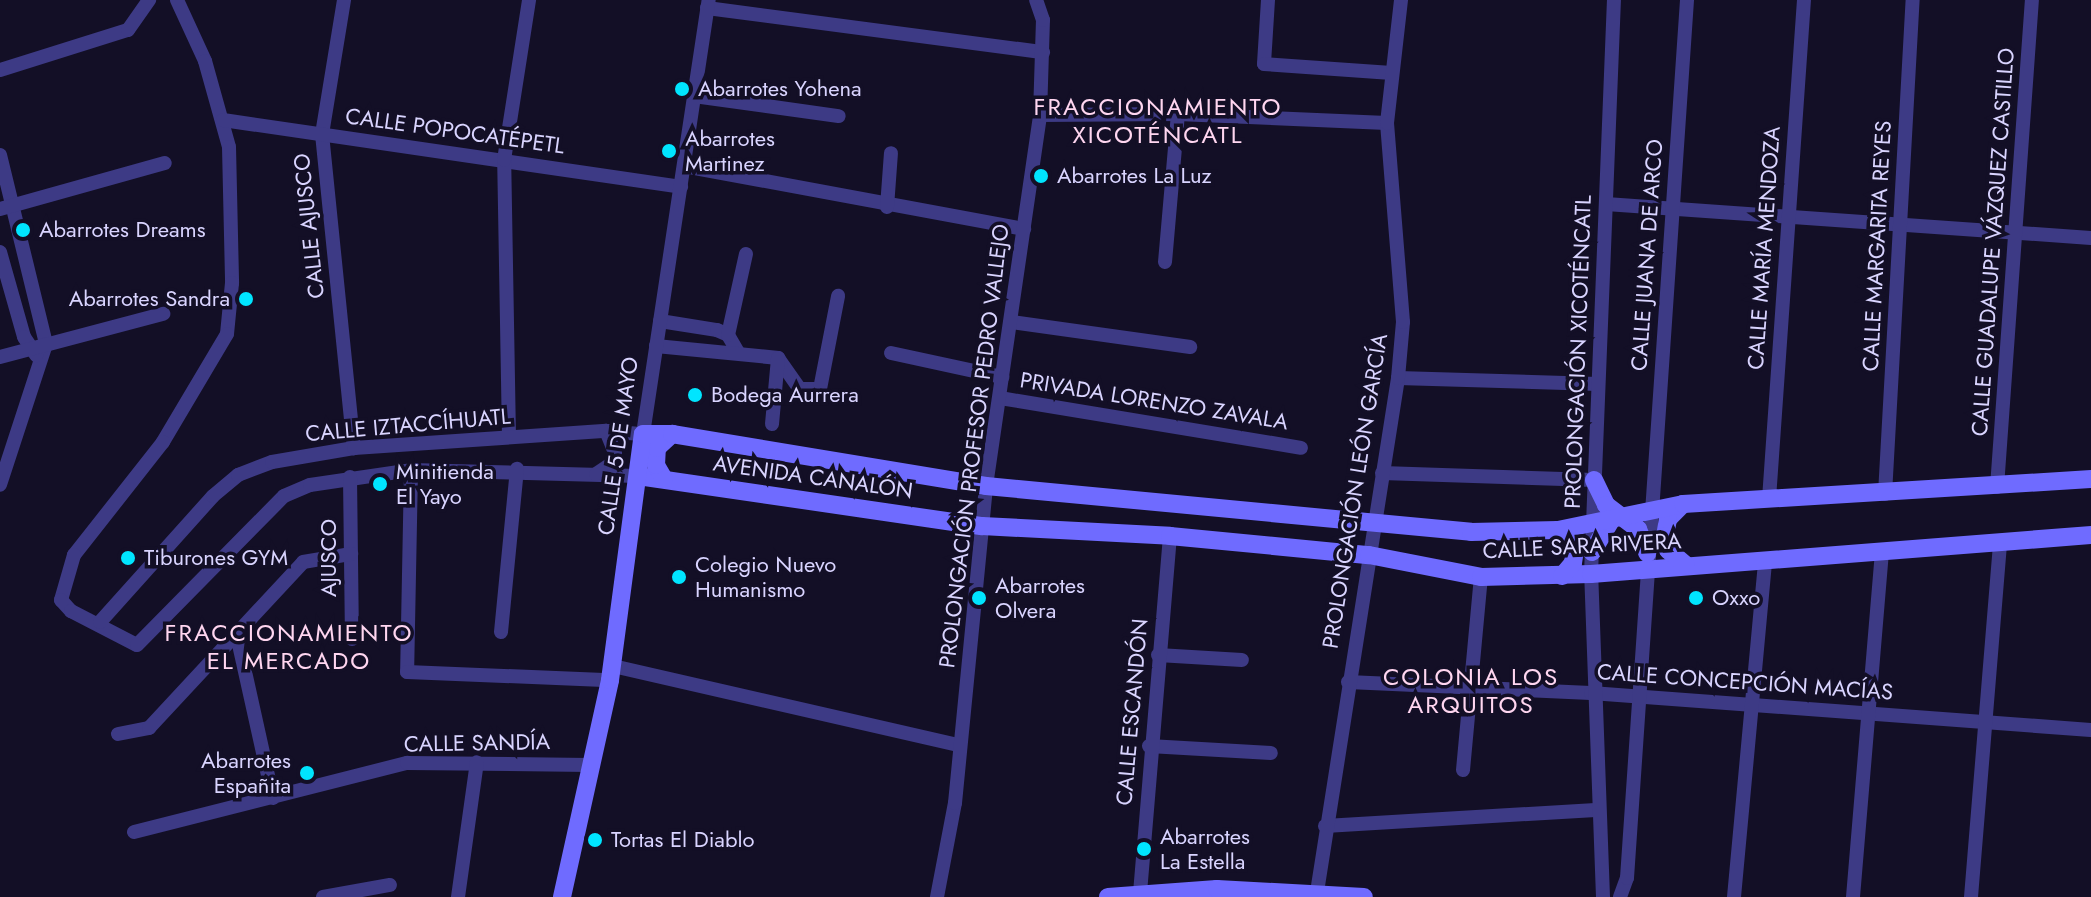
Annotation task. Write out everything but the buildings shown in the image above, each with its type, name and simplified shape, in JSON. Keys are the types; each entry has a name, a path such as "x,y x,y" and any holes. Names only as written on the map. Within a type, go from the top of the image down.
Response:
{"street":[{"path":"0,70 133,25 149,0"},
{"path":"100,622 71,611 61,600 74,555 163,442 227,334 232,268 229,147 205,61 177,0"},
{"name":"CALLE AJUSCO","path":"344,0 322,134 354,448"},
{"path":"509,437 504,160 529,0"},
{"name":"PROLONGACIÓN PROFESOR PEDRO VALLEJO","path":"937,897 955,803 986,486 1040,115 1043,20 1036,0"},
{"path":"1268,0 1264,64 1392,73"},
{"name":"PROLONGACIÓN LEÓN GARCÍA","path":"1317,892 1398,378 1403,322 1387,123 1401,0"},
{"name":"PROLONGACIÓN XICOTÉNCATL","path":"1609,520 1594,480 1614,0"},
{"name":"CALLE JUANA DE ARCO","path":"1650,512 1687,0"},
{"name":"CALLE MARÍA MENDOZA","path":"1769,499 1804,0"},
{"name":"CALLE MARGARITA REYES","path":"1885,494 1913,0"},
{"name":"CALLE GUADALUPE VÁZQUEZ CASTILLO","path":"1997,487 2032,0"},
{"path":"708,4 1043,52"},
{"name":"CALLE 5 DE MAYO","path":"562,897 612,673 643,434 708,4"},
{"path":"694,96 839,116"},
{"path":"1040,115 1178,114 1387,123"},
{"path":"1165,262 1178,114"},
{"name":"CALLE POPOCATÉPETL","path":"223,120 681,187"},
{"path":"887,207 891,153"},
{"path":"0,155 15,205 46,344"},
{"path":"0,209 165,163"},
{"path":"684,166 887,207 1024,229"},
{"path":"1606,204 2091,238"},
{"path":"0,252 34,354 0,485"},
{"path":"738,352 728,335 746,254"},
{"path":"656,346 778,358 800,389 820,389 838,296"},
{"path":"0,357 34,354 46,344 163,314"},
{"path":"660,321 728,335"},
{"path":"1012,322 1190,347"},
{"path":"891,353 1002,377"},
{"path":"772,424 778,358"},
{"path":"1398,378 1598,384"},
{"name":"PRIVADA LORENZO ZAVALA","path":"1000,398 1301,448"},
{"path":"596,474 611,464 615,453 606,431"},
{"name":"CALLE IZTACCÍHUATL","path":"638,476 517,469 411,470 350,477 284,496 137,645 100,622 238,475 272,462 354,448 606,431 643,434"},
{"name":"AVENIDA CANALÓN","path":"643,434 672,434 986,486"},
{"path":"664,479 656,465 657,448 672,434"},
{"path":"501,632 517,469"},
{"path":"411,470 407,672 612,673 959,745"},
{"path":"1382,473 1594,480 1609,520 1592,552 1591,574 1591,693 1603,897"},
{"name":"AVENIDA CANALÓN","path":"638,476 982,526"},
{"name":"AJUSCO","path":"350,477 352,639"},
{"name":"CALLE SARA RIVERA","path":"986,486 1374,525 1558,530 1683,504 2091,479"},
{"path":"1683,504 1668,519 1665,536 1668,550 1686,565"},
{"path":"1620,897 1627,878 1636,696 1650,512"},
{"path":"1609,520 1638,529 1647,561"},
{"name":"CALLE SARA RIVERA","path":"982,526 1170,536 1369,555 1481,577 1562,576 1591,574 1647,561 1686,565 1882,553 2091,535"},
{"path":"1558,530 1575,550 1573,563 1562,576"},
{"name":"CALLE ESCANDÓN","path":"1140,893 1149,746 1170,536"},
{"path":"1971,897 2000,543"},
{"path":"1853,897 1882,553"},
{"path":"118,734 149,728 303,562 351,554"},
{"path":"1734,897 1765,560"},
{"path":"1463,770 1481,577"},
{"path":"236,631 273,798"},
{"path":"1158,655 1242,660"},
{"name":"CALLE CONCEPCIÓN MACÍAS","path":"1348,682 1591,693 2091,730"},
{"path":"1149,746 1271,753"},
{"path":"458,897 477,762"},
{"name":"CALLE SANDÍA","path":"134,832 407,763 590,765"},
{"path":"1325,826 1596,810"},
{"path":"323,897 348,895 390,885"},
{"path":"1108,897 1140,893 1317,892 1364,897"}],"place":[{"name":"Abarrotes Yohena","path":"682,89"},
{"name":"Abarrotes Martinez","path":"669,151"},
{"name":"Abarrotes La Luz","path":"1041,176"},
{"name":"Abarrotes Dreams","path":"23,230"},
{"name":"Abarrotes Sandra","path":"246,299"},
{"name":"Bodega Aurrera","path":"695,395"},
{"name":"Minitienda El Yayo","path":"380,484"},
{"name":"Tiburones GYM","path":"128,558"},
{"name":"Colegio Nuevo Humanismo","path":"679,577"},
{"name":"Abarrotes Olvera","path":"979,598"},
{"name":"Oxxo","path":"1696,598"},
{"name":"Abarrotes Españita","path":"307,773"},
{"name":"Tortas El Diablo","path":"595,840"},
{"name":"Abarrotes La Estella","path":"1144,849"}],"district":[{"name":"FRACCIONAMIENTO XICOTÉNCATL","path":"1158,121"},
{"name":"FRACCIONAMIENTO EL MERCADO","path":"289,647"},
{"name":"COLONIA LOS ARQUITOS","path":"1471,691"}]}
